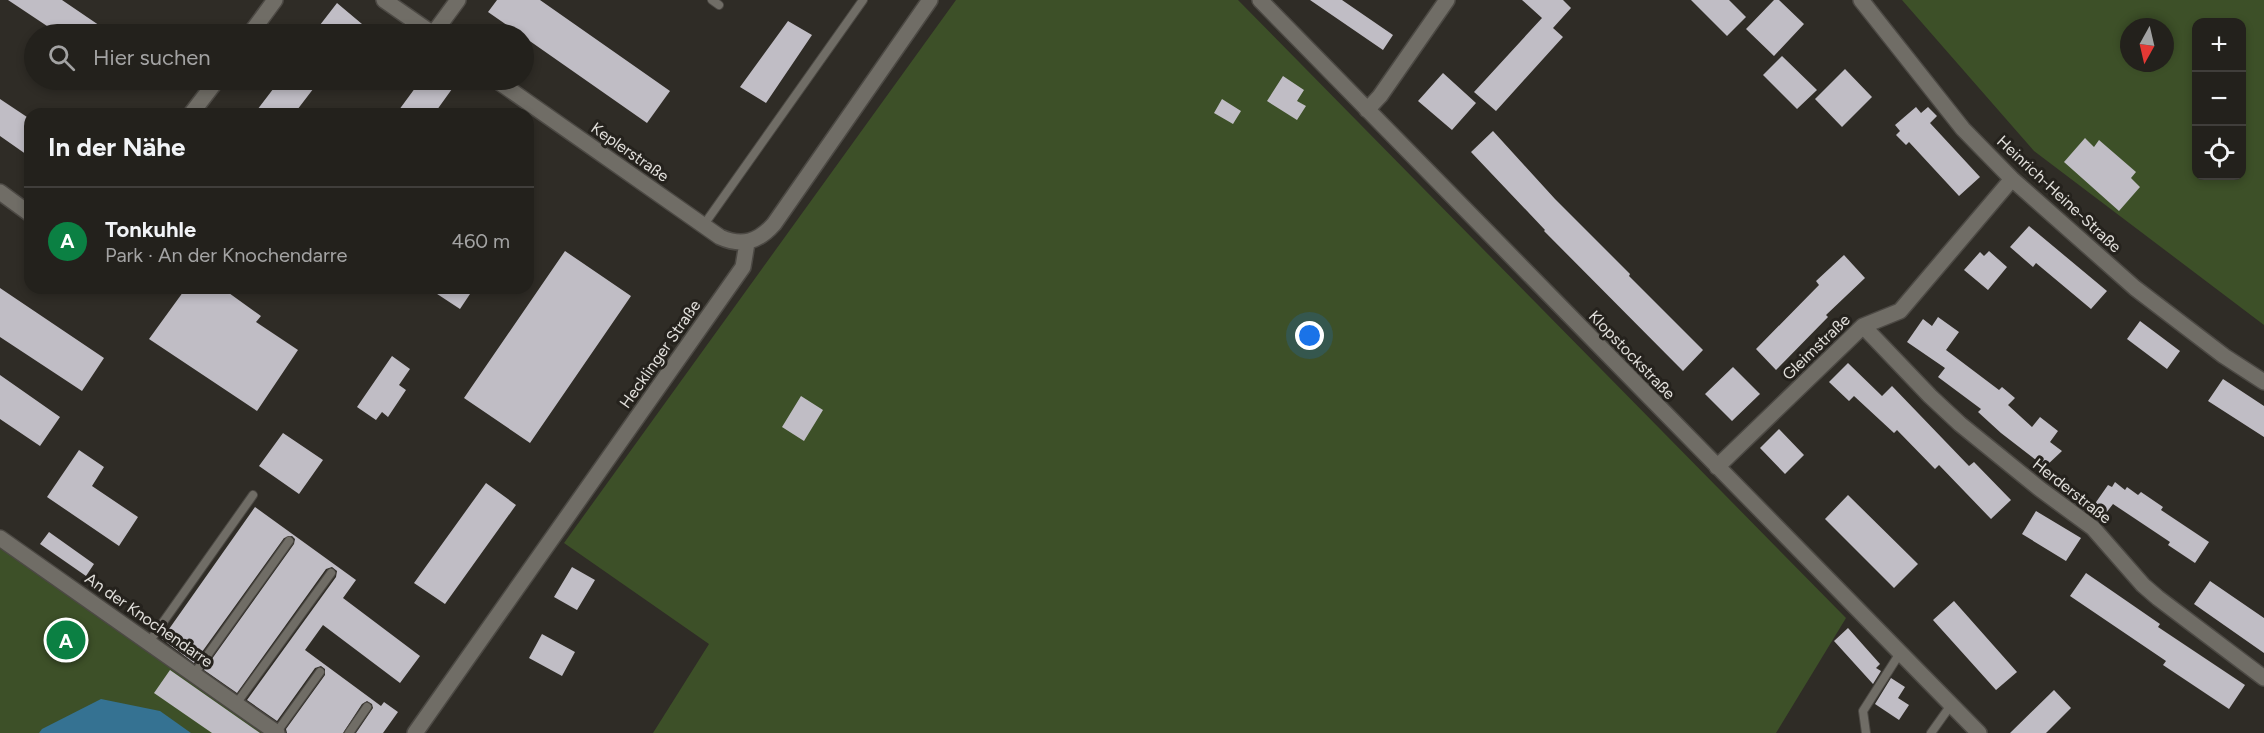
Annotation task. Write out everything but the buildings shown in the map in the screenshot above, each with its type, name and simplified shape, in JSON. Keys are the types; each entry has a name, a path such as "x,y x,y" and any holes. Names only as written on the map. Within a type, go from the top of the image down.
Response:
{"street":[{"path":"257,24 275,0"},
{"path":"384,0 419,24"},
{"path":"440,24 458,0"},
{"path":"747,243 766,233 774,224 930,0"},
{"name":"Klopstockstraße","path":"1260,0 1979,733"},
{"path":"1367,110 1380,96 1447,0"},
{"name":"Heinrich-Heine-Straße","path":"1861,0 1963,129 2012,179 2135,288 2224,356 2264,382"},
{"path":"196,108 209,90"},
{"name":"Keplerstraße","path":"510,90 703,226 727,240 747,243"},
{"name":"Gleimstraße","path":"1717,467 1863,326 1900,311 2012,179"},
{"path":"0,192 24,210"},
{"name":"Hecklinger Straße","path":"415,733 743,267 747,243"},
{"name":"Herderstraße","path":"1863,326 1960,424 2040,489 2094,528 2143,585 2264,678"},
{"name":"An der Knochendarre","path":"0,538 277,733"}],"lane":[{"path":"703,226 863,0"},
{"path":"149,642 253,495"},
{"path":"194,674 289,541"},
{"path":"236,704 331,573"},
{"path":"1866,733 1863,711 1900,653"},
{"path":"277,733 320,672"},
{"path":"1931,733 1951,705"},
{"path":"349,733 367,707"}],"green space":[{"path":"956,0 1238,0 1846,618 1776,733 653,733 709,644 564,543"},
{"path":"1902,0 2264,0 2264,325 2034,151"},
{"path":"0,546 262,733 0,733"}],"water":[{"path":"101,699 160,711 191,733 39,733 42,729"}],"place":[{"name":"Tonkuhle","path":"66,640"}]}
